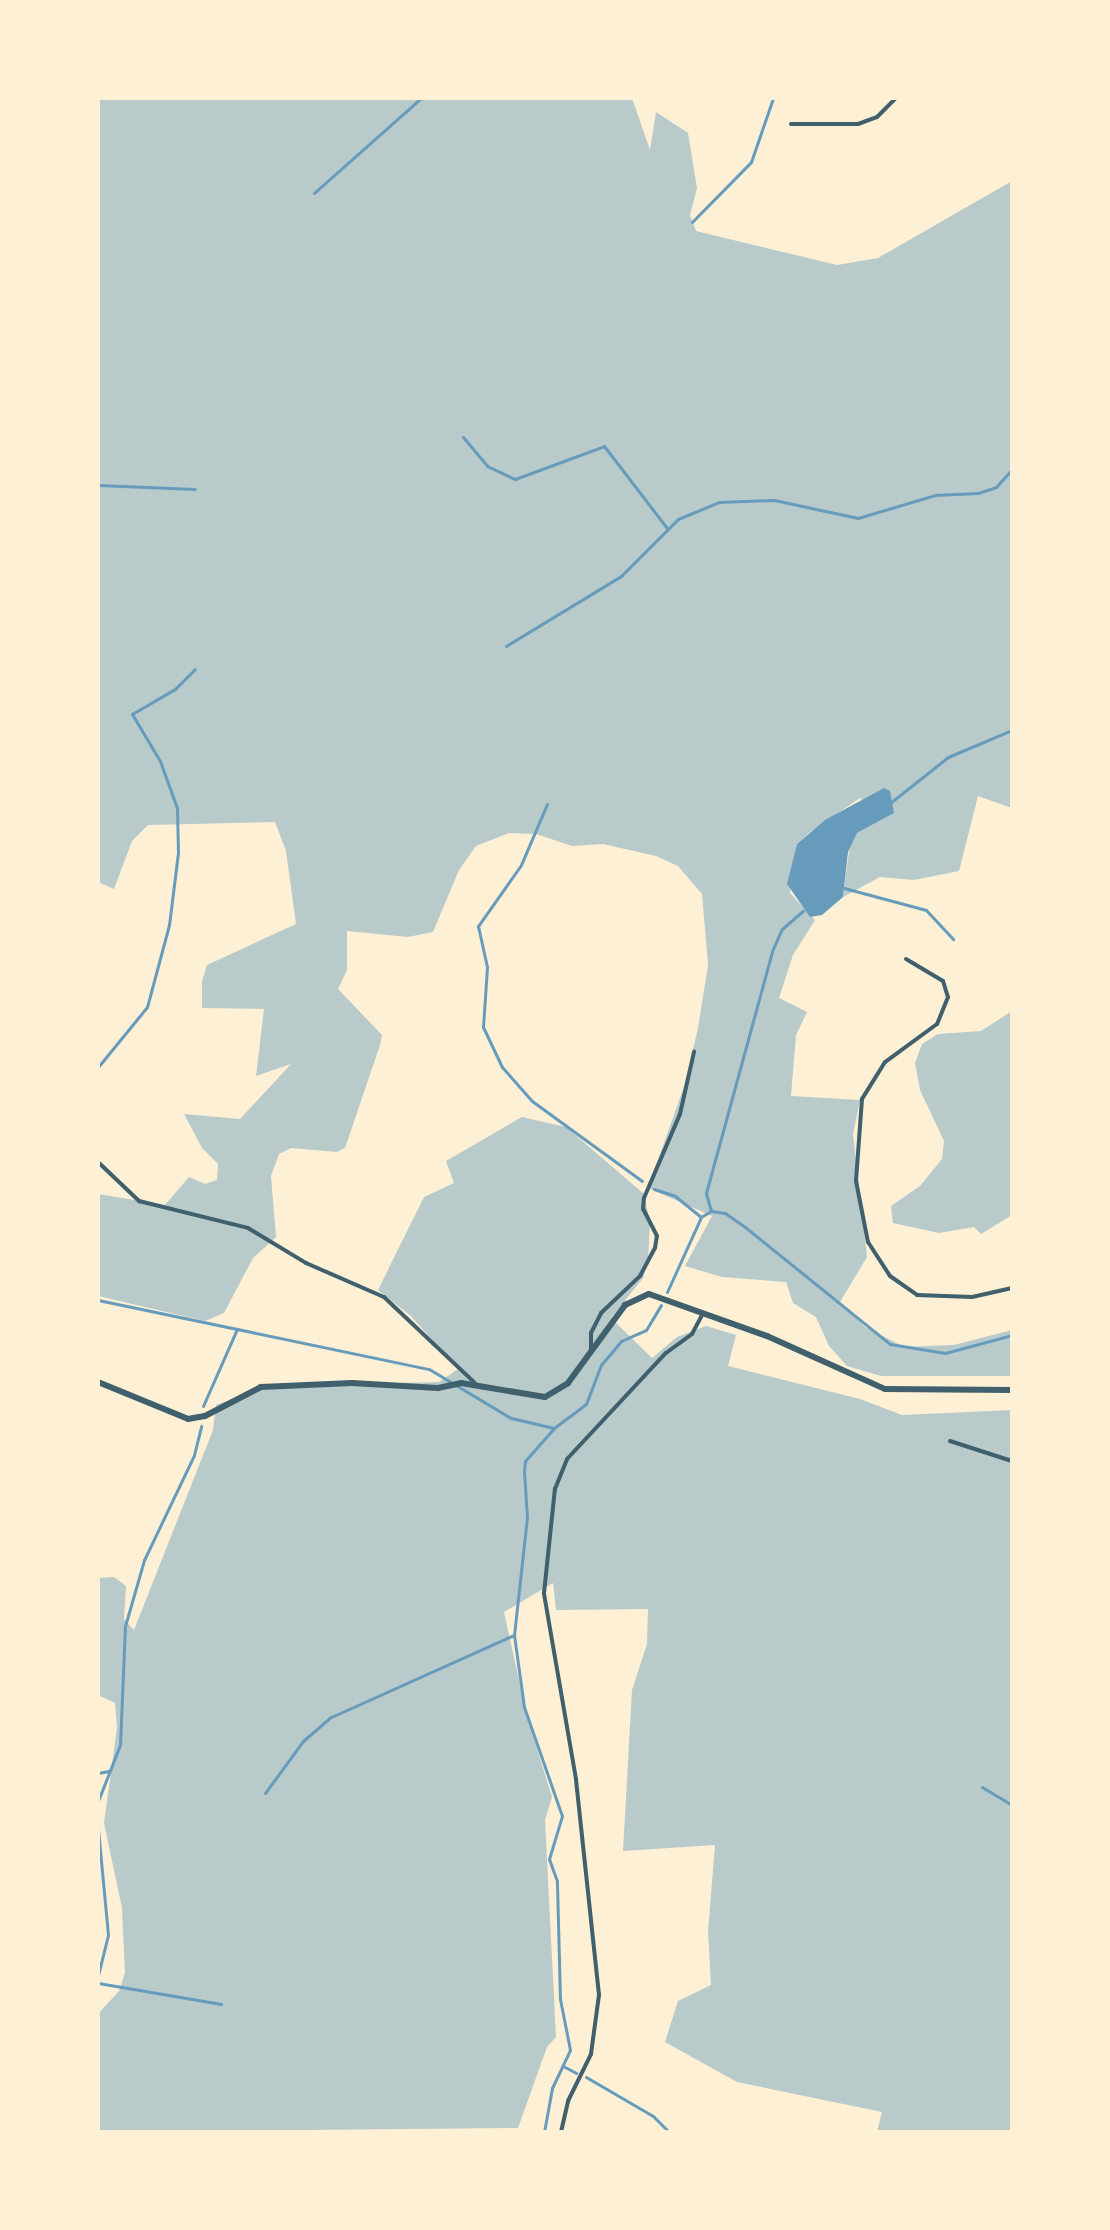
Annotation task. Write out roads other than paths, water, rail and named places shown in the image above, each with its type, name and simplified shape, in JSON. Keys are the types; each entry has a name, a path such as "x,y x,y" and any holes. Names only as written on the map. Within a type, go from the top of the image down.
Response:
{"street":[{"path":"791,124 858,124 877,117 896,98"},
{"path":"906,959 943,981 948,997 937,1024 885,1062 862,1099 856,1181 868,1242 890,1276 917,1295 972,1297 1012,1288"},
{"path":"591,1351 591,1333 601,1313 640,1276 655,1248 657,1236 643,1209 644,1198 680,1114 694,1052"},
{"path":"98,1162 139,1201 248,1228 306,1263 384,1297 477,1385"},
{"path":"98,1382 188,1419 205,1416 261,1387 352,1383 453,1386 461,1383 545,1397 568,1383 625,1305 641,1295 672,1299 885,1389 1012,1390"},
{"path":"561,2132 568,2101 591,2054 599,1995 583,1827 543,1578 555,1489 567,1459 666,1353 692,1334 703,1311"},
{"path":"950,1441 1012,1461"}],"water":[{"path":"884,788 890,791 894,813 857,833 848,852 843,897 822,915 810,917 787,884 797,844 825,820"}],"waterway":[{"path":"314,193 421,98"},
{"path":"692,222 751,162 773,98"},
{"path":"463,437 487,466 515,479 604,446 667,528"},
{"path":"506,646 621,576 678,519 719,502 774,500 858,518 935,495 978,493 996,487 1012,469"},
{"path":"98,485 195,489"},
{"path":"98,1067 147,1007 169,925 178,853 177,808 160,761 132,714 175,689 195,669"},
{"path":"890,803 948,757 1012,730"},
{"path":"547,804 521,865 478,926 487,967 483,1027 502,1067 532,1101 642,1181"},
{"path":"844,888 926,910 953,939"},
{"path":"711,1211 706,1193 772,951 782,929 803,911"},
{"path":"654,1189 675,1196 701,1217"},
{"path":"667,1292 701,1217 711,1211 725,1213 745,1227 890,1344 945,1353 1012,1335"},
{"path":"98,1300 429,1369 511,1418 554,1428"},
{"path":"544,2132 552,2088 570,2050 560,1999 557,1881 549,1859 562,1816 524,1707 514,1635 527,1517 525,1461 554,1428 586,1404 601,1365 621,1341 646,1330 661,1305"},
{"path":"203,1406 237,1329"},
{"path":"98,1801 120,1745 125,1626 144,1560 194,1455 201,1426"},
{"path":"265,1793 303,1741 329,1718 514,1635"},
{"path":"98,1773 109,1771"},
{"path":"982,1787 1012,1805"},
{"path":"98,1829 108,1935 98,1975"},
{"path":"98,1983 221,2004"},
{"path":"563,2066 576,2073"},
{"path":"586,2077 653,2116 669,2132"}]}
